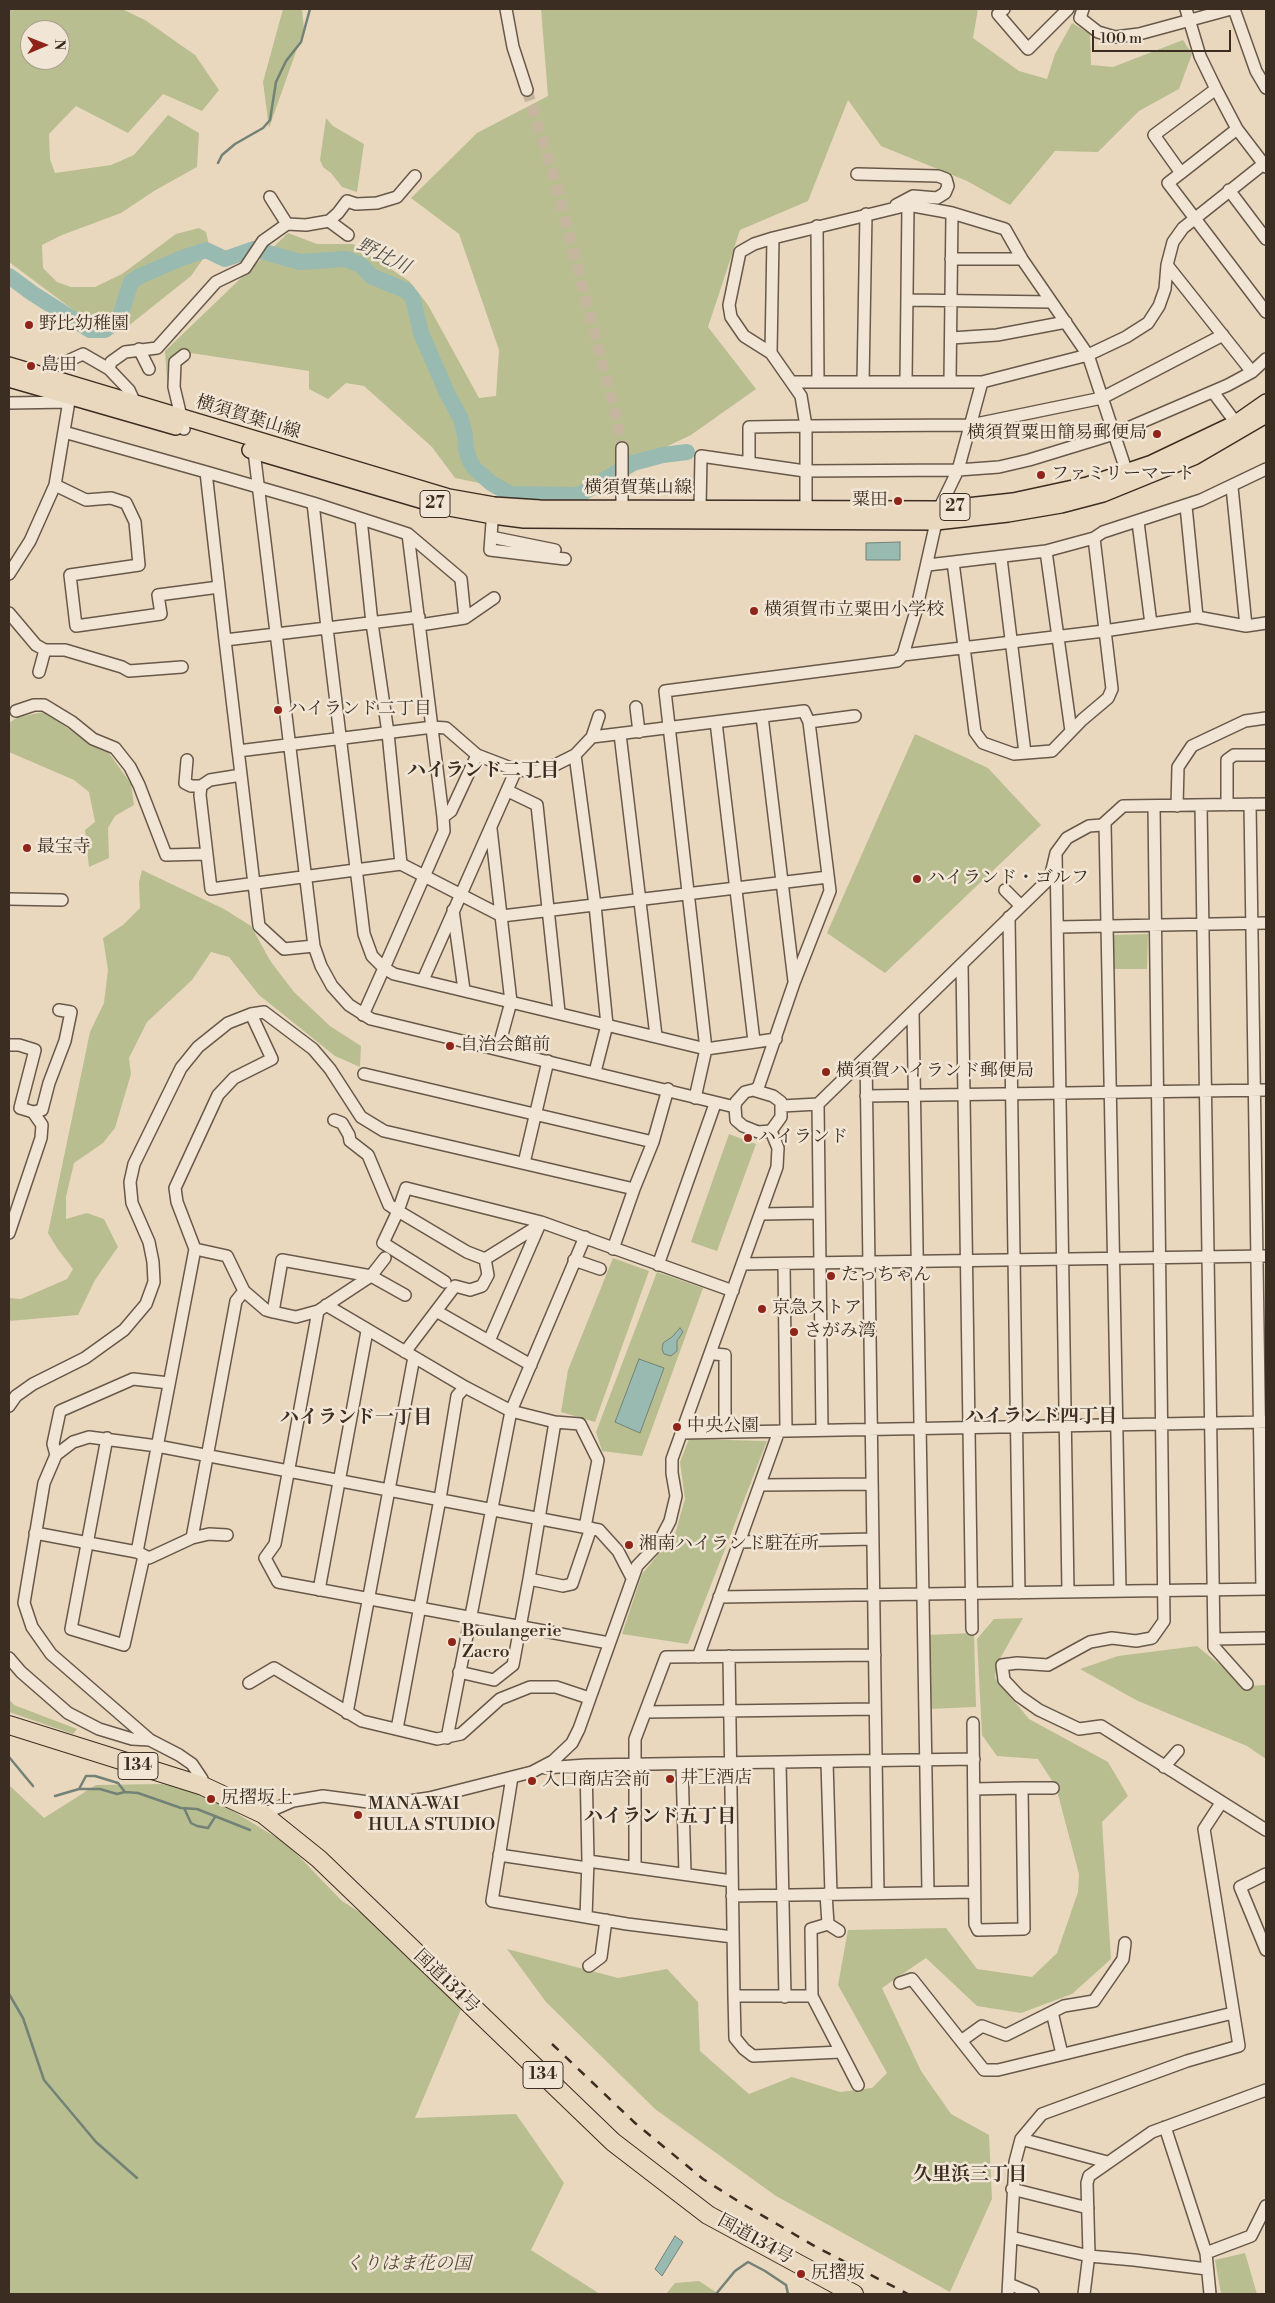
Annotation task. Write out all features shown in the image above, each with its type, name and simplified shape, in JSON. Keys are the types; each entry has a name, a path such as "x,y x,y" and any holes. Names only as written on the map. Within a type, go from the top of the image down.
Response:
{"highway":[{"name":"国道134号","path":"9,1725 203,1786 263,1814 319,1859 614,2142 708,2215 854,2294"}],"main road":[{"name":"横須賀葉山線","path":"9,365 43,372 72,390 183,423 444,506 493,511 540,508 622,514 1008,514 1061,506 1103,494 1194,457 1266,415"},
{"name":"横須賀葉山線","path":"9,379 135,403 183,423"},
{"name":"横須賀葉山線","path":"622,514 700,508 806,507 938,515 1066,490 1127,473 1200,442 1236,422 1266,402"}],"street":[{"path":"506,9 512,47 527,90"},
{"path":"1004,9 998,14 1028,50 1069,9 1082,14 1098,32 1115,37 1139,34 1233,9 1256,71 1266,88"},
{"path":"793,382 982,382 1088,355 1126,337 1148,323 1159,306 1173,242 1183,228 1229,190 1265,164 1237,129 1216,90 1200,56 1186,9"},
{"path":"1181,174 1154,135 1216,90"},
{"path":"1237,129 1168,183 1266,312"},
{"path":"857,174 938,176 946,179 948,186 945,193 937,198 913,196 888,210"},
{"path":"110,368 111,362 125,352 157,348 216,282 244,268 262,241 287,224 306,225 329,221 338,213 346,201 356,204 378,203 397,198 415,176"},
{"path":"1229,190 1266,240"},
{"path":"270,197 287,224"},
{"path":"906,381 908,205"},
{"path":"806,507 806,426 801,396 771,353 744,336 731,317 729,305 740,252 754,244 773,238 908,205 952,213 1004,229 1022,259 1088,355 1127,473"},
{"path":"950,381 952,213"},
{"path":"862,382 866,214"},
{"path":"329,221 348,235"},
{"path":"817,226 818,381"},
{"path":"771,353 773,238"},
{"path":"951,259 1022,259"},
{"path":"1167,265 1252,372"},
{"path":"908,300 1051,302"},
{"path":"951,338 997,335 1066,322"},
{"path":"749,463 749,427 971,425 1102,398 1223,335"},
{"path":"138,349 148,369"},
{"path":"43,372 83,354 110,368 129,390 135,403"},
{"path":"183,423 174,387 175,362 184,355"},
{"path":"700,508 701,456 805,471 958,470 999,467 1029,460 1114,434 1213,392 1252,372 1266,359"},
{"path":"695,1098 706,1049 665,692 897,662 903,655 928,565 938,515 958,470 982,382"},
{"path":"9,403 72,390 55,485 30,541 9,574"},
{"path":"1213,392 1236,422"},
{"path":"64,432 258,486 408,534 461,579 465,618"},
{"path":"256,446 258,486 314,946 320,966 332,986 349,1005 371,1019 668,1090 715,1104 734,1107"},
{"path":"622,453 622,514"},
{"path":"928,565 1001,558 1046,551 1094,538 1103,532 1186,506 1232,487 1266,469"},
{"path":"206,472 259,926 284,949 314,946"},
{"path":"55,485 86,500 111,498 126,503 135,522 139,566 70,575 76,626 160,614 158,595 219,587"},
{"path":"1232,487 1246,626"},
{"path":"313,503 356,870 367,946 372,956 384,968 394,974 706,1049 754,1041 776,1040"},
{"path":"1186,506 1197,617"},
{"path":"493,511 490,550 566,556"},
{"path":"361,519 372,623 388,733 402,864"},
{"path":"1138,522 1151,624"},
{"path":"363,1015 444,832 433,727 408,534"},
{"path":"954,562 975,732 983,743 1014,754 1052,751 1070,731 1108,698 1112,689 1094,538"},
{"path":"1046,551 1070,731"},
{"path":"1001,558 1025,753"},
{"path":"225,640 372,623 465,618 494,598"},
{"path":"9,613 36,645 45,650 65,650 122,667 129,671 182,667"},
{"path":"903,655 1058,637 1197,617 1246,626 1266,623"},
{"path":"39,672 45,650"},
{"path":"16,711 34,705 44,705 72,722 93,739 115,748 130,767 166,855 206,854"},
{"path":"636,707 639,732"},
{"path":"592,737 804,711 810,722 830,891 794,983 758,1091"},
{"path":"238,751 433,727 446,728 477,755 516,770 549,768 575,755 592,737 599,716"},
{"path":"762,716 794,983"},
{"path":"810,722 856,716"},
{"path":"1177,806 1178,767 1192,746 1245,721 1266,718"},
{"path":"716,722 754,1041"},
{"path":"620,734 656,1036"},
{"path":"1227,805 1227,760 1234,755 1266,754"},
{"path":"443,817 451,811 477,755"},
{"path":"575,755 595,905 607,1025 595,1072"},
{"path":"187,760 185,783 191,786 201,786 210,780 241,775"},
{"path":"423,980 516,770"},
{"path":"201,786 200,796 211,889 402,864 460,896 502,916 828,877"},
{"path":"508,791 537,805 558,1012"},
{"path":"719,1597 1264,1590 1260,1090 1252,923 1250,804"},
{"path":"782,1106 818,1104 1050,878 1056,853 1067,838 1089,826 1105,823 1123,806 1266,804"},
{"path":"1201,805 1214,1647 1247,1684"},
{"path":"1154,806 1164,1621 1152,1638 1136,1640 1112,1638 1090,1642 1048,1665 1017,1663 1002,1665 1004,1680 1019,1696 1039,1710 1079,1729 1101,1726 1266,1830"},
{"path":"1105,823 1120,1591"},
{"path":"491,829 511,1002 498,1049"},
{"path":"1056,853 1068,1592"},
{"path":"1005,890 1021,906"},
{"path":"9,899 62,900"},
{"path":"454,910 464,990"},
{"path":"1010,917 1020,1593"},
{"path":"1058,927 1266,923"},
{"path":"962,964 972,1630"},
{"path":"9,1045 19,1045 35,1050 20,1108 33,1112 42,1110 49,1083 64,1041 71,1012 59,1010"},
{"path":"9,1406 16,1396 33,1384 85,1358 124,1330 146,1304 154,1282 153,1262 149,1242 132,1202 130,1182 134,1164 181,1068 198,1048 228,1023 251,1014 264,1012 313,1049 330,1069 362,1117 384,1131 634,1189"},
{"path":"913,1012 928,1892"},
{"path":"107,1438 71,1630 124,1645 157,1446 195,1249 177,1202 176,1188 218,1095 234,1078 272,1059 251,1014"},
{"path":"866,1058 878,1893"},
{"path":"524,1164 548,1061"},
{"path":"364,1074 653,1142"},
{"path":"29,1078 49,1083"},
{"path":"613,1249 653,1142 668,1090"},
{"path":"866,1096 1260,1090"},
{"path":"758,1091 776,1097 782,1106 781,1117 771,1131 758,1132 740,1124 736,1120 734,1107 745,1092 758,1091"},
{"path":"658,1265 715,1104"},
{"path":"818,1104 822,1430"},
{"path":"9,1233 41,1138 42,1125 33,1112"},
{"path":"334,1120 342,1123 350,1135 350,1141 368,1155 389,1205 467,1252 485,1259"},
{"path":"543,1768 563,1753 572,1743 590,1698 632,1578 641,1560 665,1534 670,1521 676,1496 671,1464 777,1167 778,1148 771,1131"},
{"path":"445,1282 383,1243 406,1188 585,1237 613,1249 733,1291"},
{"path":"761,1214 819,1213"},
{"path":"485,1259 540,1224"},
{"path":"488,1342 540,1224"},
{"path":"447,1738 511,1411 585,1237"},
{"path":"195,1249 227,1256 244,1291 266,1310 296,1317 322,1308 371,1276 385,1258"},
{"path":"742,1264 1262,1256"},
{"path":"346,1714 389,1490 409,1354 436,1311 455,1286 470,1290 482,1286 488,1275 485,1259"},
{"path":"273,1312 282,1260 371,1276 404,1294"},
{"path":"574,1260 600,1269"},
{"path":"698,1657 760,1486 783,1431 784,1264"},
{"path":"192,1538 236,1301 244,1291"},
{"path":"322,1308 511,1411 555,1422 580,1424 598,1460 588,1528 572,1584 563,1586 529,1578"},
{"path":"322,1308 288,1471 276,1544 265,1558 278,1582 609,1643"},
{"path":"436,1311 531,1365"},
{"path":"319,1590 367,1331"},
{"path":"715,1354 725,1355 725,1432"},
{"path":"56,1455 53,1444 60,1411 133,1380 169,1383"},
{"path":"397,1729 440,1499 457,1396 464,1386"},
{"path":"459,1672 494,1680 513,1665 540,1518 555,1422"},
{"path":"681,1433 1263,1422"},
{"path":"203,1786 202,1778 192,1764 150,1740 51,1654 32,1627 24,1603 44,1483 56,1455 73,1442 89,1437 157,1446 599,1530 618,1550 632,1578"},
{"path":"760,1486 872,1484"},
{"path":"35,1534 140,1554 148,1558 192,1538 210,1534 226,1535"},
{"path":"739,1542 873,1539"},
{"path":"1214,1639 1266,1638"},
{"path":"635,1867 635,1739 666,1657 875,1654"},
{"path":"729,1656 735,2038 753,2056 841,2052"},
{"path":"9,1658 21,1672 68,1712 99,1729 132,1739 150,1740"},
{"path":"249,1683 274,1668 346,1714 362,1721 437,1739 461,1734 500,1699 524,1688 543,1685 556,1687 590,1698"},
{"path":"646,1712 875,1709"},
{"path":"973,1723 974,1892 975,1924 978,1930 1024,1929 1022,1788"},
{"path":"1164,1767 1178,1751"},
{"path":"263,1814 293,1801 323,1796 376,1803 429,1798 543,1768 586,1765 974,1759"},
{"path":"827,1762 828,1924"},
{"path":"780,1763 785,1997"},
{"path":"586,1765 586,1917"},
{"path":"682,1765 685,1874"},
{"path":"512,1777 492,1901 606,1920 733,1937"},
{"path":"974,1789 1053,1788"},
{"path":"1033,2294 1008,2289 1012,2189 1015,2162 1022,2139 1042,2114 1056,2107 1187,2061 1239,2046 1204,1829 1221,1802"},
{"path":"499,1855 635,1867 732,1881"},
{"path":"1265,1944 1240,1887 1266,1874"},
{"path":"732,1896 974,1892"},
{"path":"589,1966 601,1957 606,1920"},
{"path":"839,1931 828,1924 811,1929 812,1996 858,2085"},
{"path":"960,2041 982,2026 1006,2035 1012,2034 1064,2006 1094,2001 1123,1958 1125,1943"},
{"path":"900,1983 912,1979 984,2070 998,2070 1233,2013"},
{"path":"734,1996 812,1996"},
{"path":"1052,2012 1062,2054"},
{"path":"1084,2294 1088,2256 1087,2183 1089,2176 1106,2162 1152,2132 1266,2090"},
{"path":"1165,2128 1206,2253 1210,2294"},
{"path":"1022,2139 1106,2162"},
{"path":"1012,2189 1088,2208"},
{"path":"1206,2253 1250,2236 1266,2206"},
{"path":"1011,2237 1088,2256 1207,2269"}],"green space":[{"path":"9,9 122,9 145,20 195,55 219,90 202,111 163,94 128,133 76,106 49,134 50,159 55,173 111,165 134,155 168,115 199,133 197,167 154,191 121,213 62,235 42,245 43,268 57,282 71,287 95,287 122,274 176,234 199,228 206,232 210,249 191,276 127,327 99,329 9,262"},
{"path":"283,9 302,9 304,29 269,128 263,82"},
{"path":"541,9 978,9 973,38 1019,71 1047,79 1055,54 1072,23 1090,34 1091,65 1113,67 1183,40 1192,54 1179,89 1139,111 1098,152 1055,151 1010,205 967,181 881,146 848,100 808,201 740,230 708,327 756,389 691,435 556,499 455,478 432,447 364,386 346,383 328,399 309,389 309,371 178,351 181,391 168,392 165,351 288,233 317,244 353,244 409,281 428,305 479,398 496,396 499,350 459,234 411,198 477,133 548,96"},
{"path":"326,118 333,126 364,144 357,192 342,187 331,173 323,167 320,160"},
{"path":"44,712 94,746 109,753 131,784 134,805 115,816 108,828 109,858 89,867 85,830 95,822 89,792 74,780 9,752 9,723 18,717"},
{"name":"ハイランド・ゴルフ","path":"915,734 988,768 1041,825 885,973 827,933"},
{"path":"142,870 224,909 251,926 271,962 294,992 330,1026 361,1046 360,1067 335,1056 259,995 229,957 211,952 192,980 147,1022 129,1058 131,1074 115,1128 103,1143 74,1163 66,1197 66,1219 87,1213 104,1219 118,1247 95,1280 78,1315 9,1321 9,1298 21,1299 67,1279 73,1269 48,1233 90,1032 104,1003 108,970 103,938 123,925 140,908 139,882"},
{"path":"1148,934 1147,969 1113,969 1112,935"},
{"path":"729,1134 756,1144 717,1251 691,1242"},
{"path":"613,1258 649,1271 595,1422 561,1412 568,1370"},
{"path":"657,1272 703,1288 642,1456 602,1451 596,1432"},
{"path":"689,1439 767,1441 688,1644 622,1634 642,1574 675,1534 685,1499 680,1462"},
{"path":"1023,1618 997,1664 995,1678 1029,1719 1108,1762 1128,1796 1102,1822 1111,1959 1072,1994 1021,2013 977,2006 926,1958 882,1988 921,2071 951,2114 989,2135 992,2199 950,2292 776,2196 655,2109 546,2002 507,1949 618,1978 667,1969 698,2002 700,2051 749,2094 792,2077 840,2092 872,2088 887,2073 838,1985 848,1930 946,1928 977,1969 1032,1977 1057,1953 1078,1892 1079,1874 1056,1787 1038,1759 997,1756 982,1735 977,1639 994,1619"},
{"path":"974,1633 976,1707 928,1709 926,1635"},
{"path":"1197,1646 1246,1686 1266,1685 1266,1759 1247,1746 1138,1701 1080,1669 1118,1656"},
{"path":"9,1699 14,1705 77,1729 73,1734 9,1712"},
{"name":"くりはま花の国","path":"162,1784 205,1794 287,1844 342,1901 380,1925 462,2007 415,2118 516,2114 564,2183 531,2250 600,2294 9,2294 9,1785 44,1818 96,1785"},
{"path":"1245,2253 1257,2294 1221,2294 1215,2260"},
{"path":"699,2281 719,2294 666,2294 675,2283"}],"water":[{"path":"900,542 900,560 866,560 866,543"},
{"path":"680,1328 683,1332 677,1341 677,1351 671,1356 664,1354 662,1349 663,1343"},
{"path":"639,1359 664,1368 640,1433 615,1422"},
{"path":"675,2236 683,2242 662,2276 655,2269"}],"waterway":[{"path":"218,163 222,155 235,144 263,128 270,120 276,82 286,61 301,42 310,9"},
{"name":"野比川","path":"9,276 90,330 105,330 119,319 131,282 140,276 182,258 206,250 225,259 254,249 300,262 346,259 361,265 371,276 407,291 413,299 421,333 447,393 461,419 466,450 470,461 474,468 491,483 510,494 579,495 633,463 663,455 687,452"},
{"path":"9,1757 33,1786"},
{"path":"55,1796 79,1789 86,1776 95,1776 118,1783 125,1792 138,1793 181,1808 197,1809 250,1830"},
{"path":"80,1789 100,1789 117,1794 125,1792"},
{"path":"184,1808 191,1823 197,1826 208,1828 215,1817"},
{"path":"9,1994 23,2018 44,2080 96,2142 137,2178"},
{"path":"716,2294 735,2271 748,2262 786,2285 788,2294"}],"tunnel":[{"path":"527,90 555,180 618,424 622,448"}],"railway":[{"path":"552,2044 635,2123 703,2179 816,2247 908,2294"}],"place":[{"name":"野比幼稚園","path":"29,325"},
{"name":"島田","path":"31,366"},
{"name":"横須賀粟田簡易郵便局","path":"1157,434"},
{"name":"ファミリーマート","path":"1041,475"},
{"name":"粟田","path":"898,501"},
{"name":"横須賀市立粟田小学校","path":"754,611"},
{"name":"ハイランド二丁目","path":"278,710"},
{"name":"最宝寺","path":"27,848"},
{"name":"ハイランド・ゴルフ","path":"917,879"},
{"name":"自治会館前","path":"450,1046"},
{"name":"横須賀ハイランド郵便局","path":"826,1072"},
{"name":"ハイランド","path":"748,1138"},
{"name":"たっちゃん","path":"831,1276"},
{"name":"京急ストア","path":"762,1309"},
{"name":"さがみ湾","path":"794,1332"},
{"name":"中央公園","path":"677,1427"},
{"name":"湘南ハイランド駐在所","path":"629,1545"},
{"name":"Boulangerie Zacro","path":"452,1642"},
{"name":"井上酒店","path":"670,1779"},
{"name":"入口商店会前","path":"532,1781"},
{"name":"尻摺坂上","path":"211,1799"},
{"name":"MANA WAI HULA STUDIO","path":"358,1815"},
{"name":"尻摺坂","path":"801,2274"}],"district":[{"name":"ハイランド二丁目","path":"483,771"},
{"name":"ハイランド四丁目","path":"1041,1417"},
{"name":"ハイランド一丁目","path":"356,1418"},
{"name":"ハイランド五丁目","path":"660,1817"},
{"name":"久里浜三丁目","path":"970,2175"}]}
